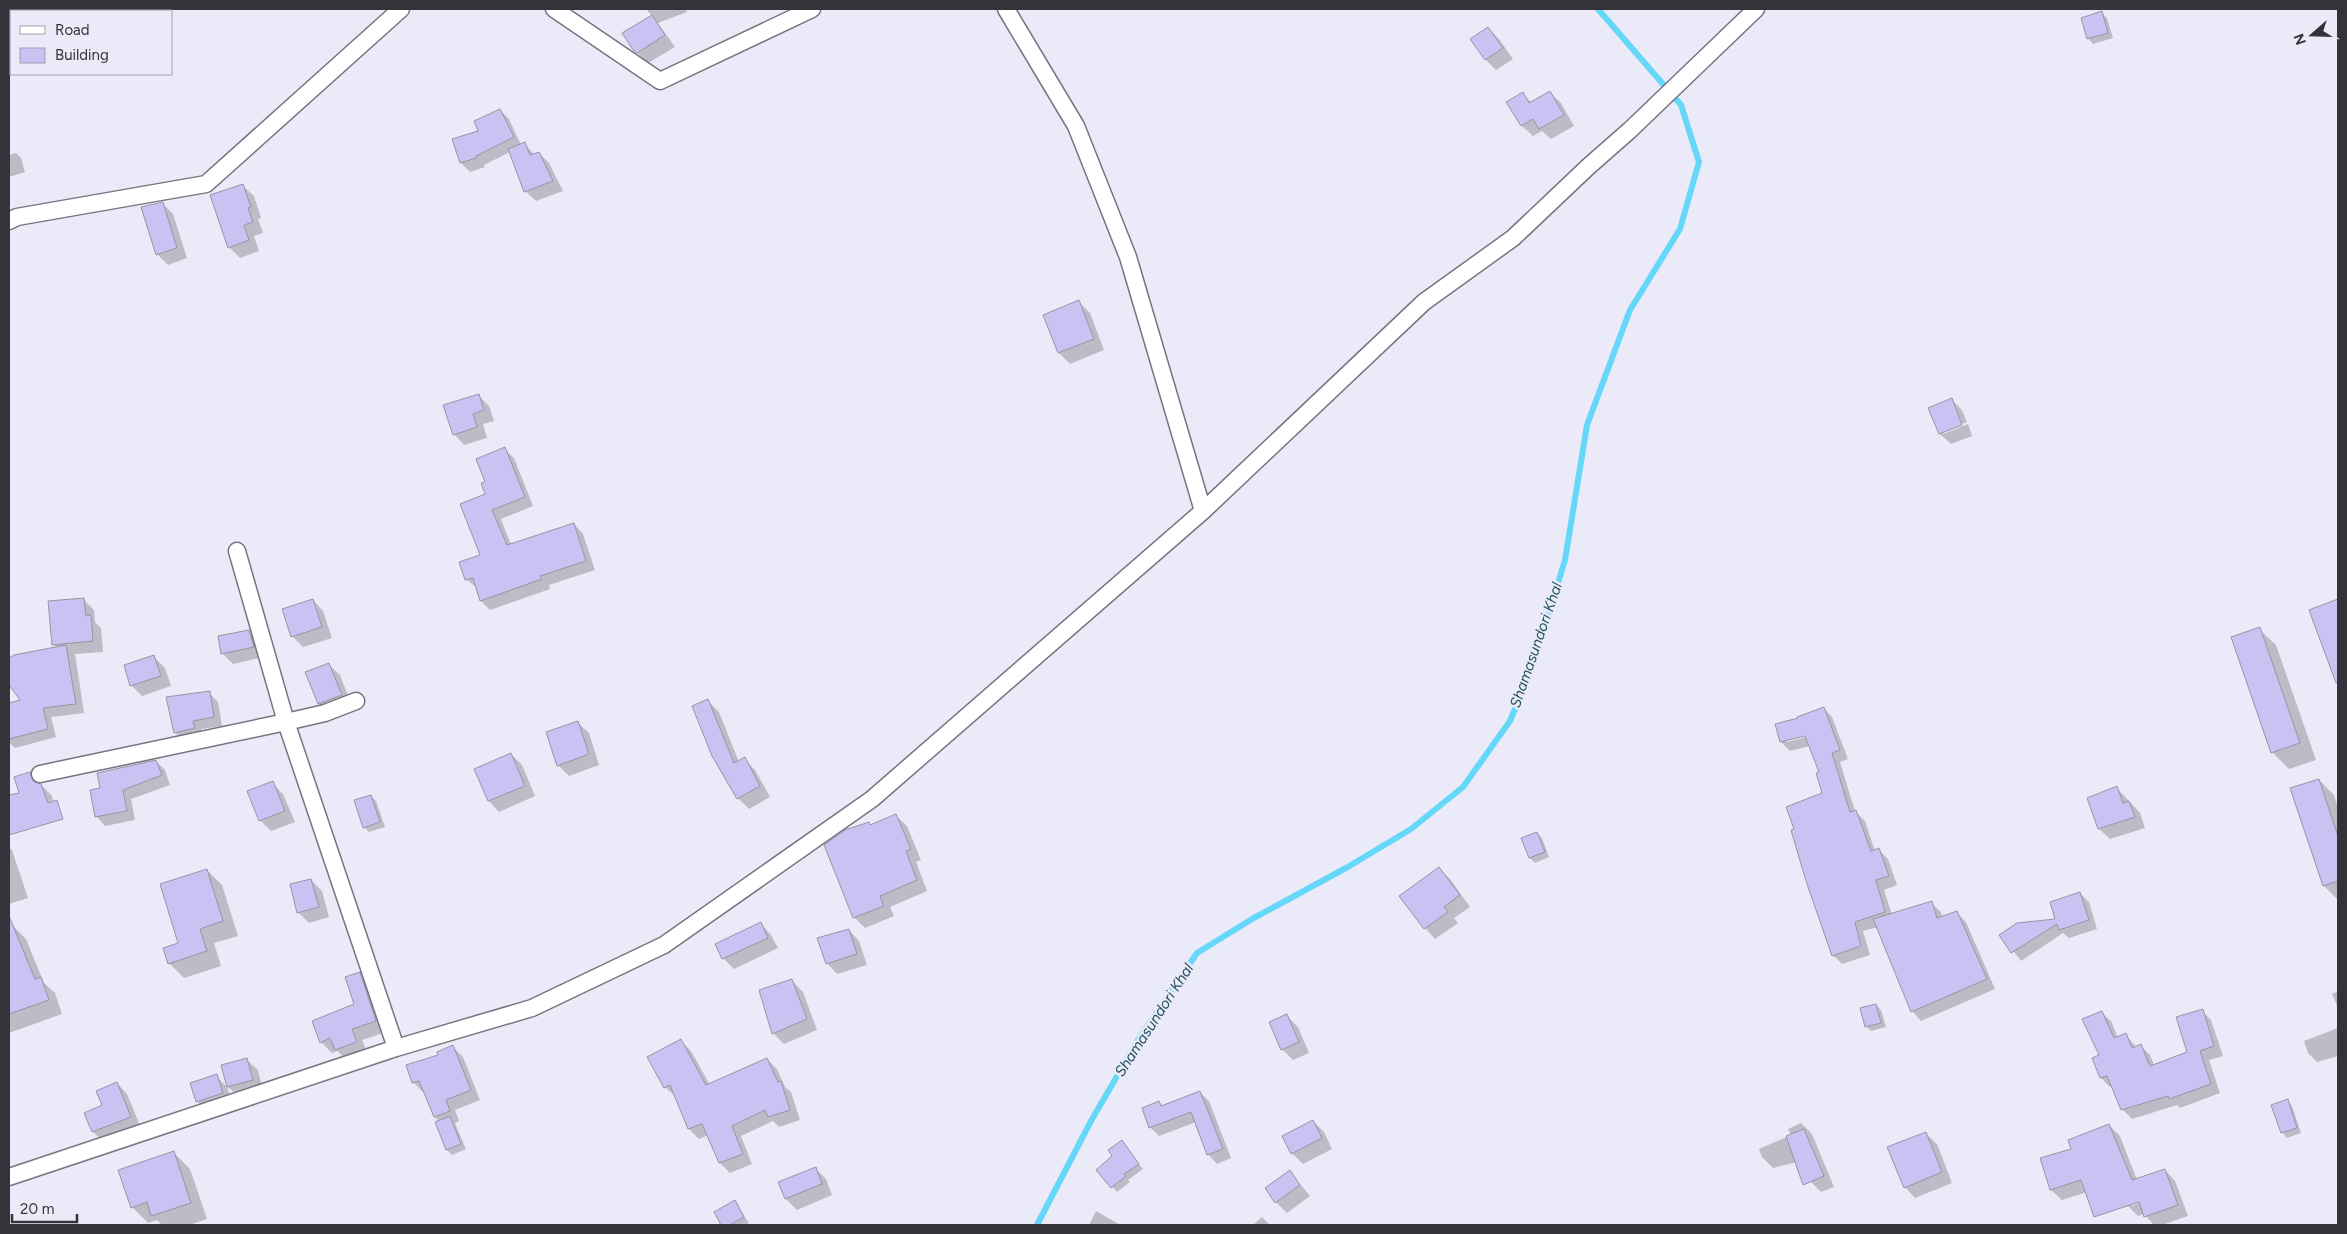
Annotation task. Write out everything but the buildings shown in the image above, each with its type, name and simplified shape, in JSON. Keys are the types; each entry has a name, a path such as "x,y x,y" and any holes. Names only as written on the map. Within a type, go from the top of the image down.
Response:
{"street":[{"path":"9,221 206,184 401,9"},
{"path":"554,9 660,81 812,9"},
{"path":"1006,9 1076,126 1124,248 1203,511"},
{"path":"9,1177 396,1048 532,1008 664,945 872,799 1203,511 1424,302 1513,238 1630,130 1756,9"},
{"path":"237,550 286,722 396,1048"},
{"path":"40,774 325,713 356,701"}],"waterway":[{"name":"Shamasundori Khal","path":"1037,1225 1091,1121 1138,1040 1197,953 1252,919 1346,868 1411,829 1463,787 1510,721 1533,665 1565,560 1587,425 1630,310 1680,229 1699,162 1681,105 1598,9"}]}
